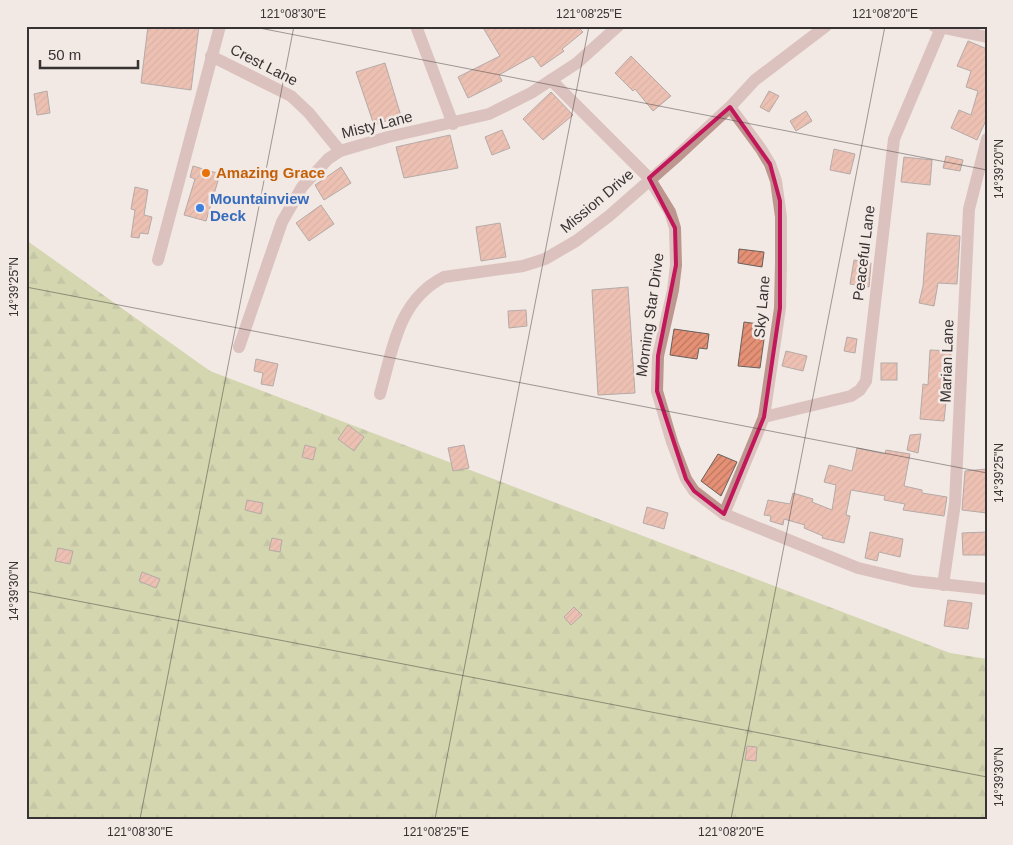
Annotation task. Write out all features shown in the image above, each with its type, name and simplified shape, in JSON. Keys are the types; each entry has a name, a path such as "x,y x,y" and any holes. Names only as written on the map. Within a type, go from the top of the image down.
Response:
{"street":[{"path":"158,260 220,26"},
{"path":"416,26 453,124"},
{"name":"Misty Lane","path":"239,347 282,222 290,204 315,171 340,151 388,137 453,124 489,114 531,93 577,63 618,26"},
{"name":"Mission Drive","path":"380,394 404,315 416,297 434,282 444,277 501,270 545,259 576,240 609,216 730,107 755,80 826,26"},
{"path":"937,27 987,37"},
{"name":"Peaceful Lane","path":"764,417 851,396 860,390 866,381 894,139 937,27"},
{"name":"Crest Lane","path":"211,56 291,96 309,113 340,151"},
{"name":"Morning Star Drive","path":"551,80 649,178 670,212 675,228 676,246 673,290 658,356 657,391 672,442 686,479 694,491 724,514 858,568 880,574 943,585 987,589"},
{"name":"Sky Lane","path":"724,514 764,417 780,308 780,201 770,164 730,107"},
{"name":"Marian Lane","path":"943,585 955,503 969,209 987,139"}],"highlighted area":[{"path":"730,107 770,164 780,201 780,308 764,417 724,514 694,491 686,479 657,391 658,356 676,265 675,228 649,178"}],"green space":[{"path":"26,240 210,371 950,653 987,659 987,819 26,819"}],"building":[{"path":"148,26 199,26 191,90 141,83"},
{"path":"482,26 577,26 583,32 562,49 564,51 541,67 533,56 499,75 502,81 468,98 458,77 500,56"},
{"path":"968,41 987,49 987,118 977,140 951,128 959,110 971,115 978,91 966,87 971,71 957,66"},
{"path":"631,56 671,96 653,111 635,89 633,91 615,73"},
{"path":"385,63 401,116 374,125 356,72"},
{"path":"47,91 50,113 37,115 34,94"},
{"path":"769,91 779,96 769,112 760,107"},
{"path":"551,92 573,115 543,140 523,119"},
{"path":"806,111 812,121 796,131 790,121"},
{"path":"502,130 510,148 492,155 485,137"},
{"path":"450,135 458,168 404,178 396,147"},
{"path":"834,149 855,154 850,174 830,170"},
{"path":"946,156 963,160 960,171 943,168"},
{"path":"904,157 932,160 930,185 901,182"},
{"path":"193,166 220,174 206,221 184,215 195,179 190,177"},
{"path":"341,167 351,183 324,200 315,185"},
{"path":"135,187 148,190 144,215 152,217 148,234 140,233 139,238 131,237 135,210 131,209"},
{"path":"321,205 334,224 309,241 296,223"},
{"path":"500,223 506,257 481,261 476,227"},
{"path":"927,233 960,236 957,284 938,283 934,306 919,303 923,286"},
{"path":"739,249 764,252 762,267 738,263"},
{"path":"854,260 871,263 869,287 850,284"},
{"path":"628,287 635,393 598,395 592,290"},
{"path":"526,310 527,326 509,328 508,311"},
{"path":"744,322 766,325 760,368 738,366"},
{"path":"674,329 709,334 707,349 699,348 697,359 670,355"},
{"path":"847,337 857,339 855,353 844,351"},
{"path":"930,350 951,351 950,378 943,378 942,402 946,402 944,421 920,419 923,384 928,385"},
{"path":"786,351 807,356 803,371 782,366"},
{"path":"256,359 278,364 273,386 261,384 263,373 254,371"},
{"path":"881,363 897,363 897,380 881,380"},
{"path":"348,425 364,437 354,451 338,439"},
{"path":"921,434 918,453 907,450 910,435"},
{"path":"305,445 316,448 313,460 302,457"},
{"path":"464,445 469,468 453,471 448,448"},
{"path":"857,448 885,454 886,450 910,454 904,486 922,490 922,493 947,497 944,516 903,510 905,504 884,500 885,496 851,490 846,515 850,516 844,543 822,538 823,536 804,528 805,525 784,519 783,525 770,521 771,516 764,515 768,500 790,504 793,493 813,499 812,502 832,510 836,485 824,482 829,465 852,471"},
{"path":"718,454 737,462 721,496 701,481"},
{"path":"987,469 987,513 962,510 965,471"},
{"path":"247,500 263,503 261,514 245,510"},
{"path":"647,507 668,513 664,529 643,523"},
{"path":"870,532 903,539 900,557 879,552 877,561 865,558"},
{"path":"987,532 987,555 963,555 962,533"},
{"path":"272,538 282,540 280,552 269,550"},
{"path":"58,548 73,551 70,564 55,561"},
{"path":"142,572 160,579 156,588 139,581"},
{"path":"948,600 972,603 968,629 944,626"},
{"path":"574,607 582,615 571,625 564,617"},
{"path":"747,746 757,747 756,761 745,760"}],"place":[{"name":"Amazing Grace","path":"206,173"},
{"name":"Mountainview Deck","path":"200,208"}]}
